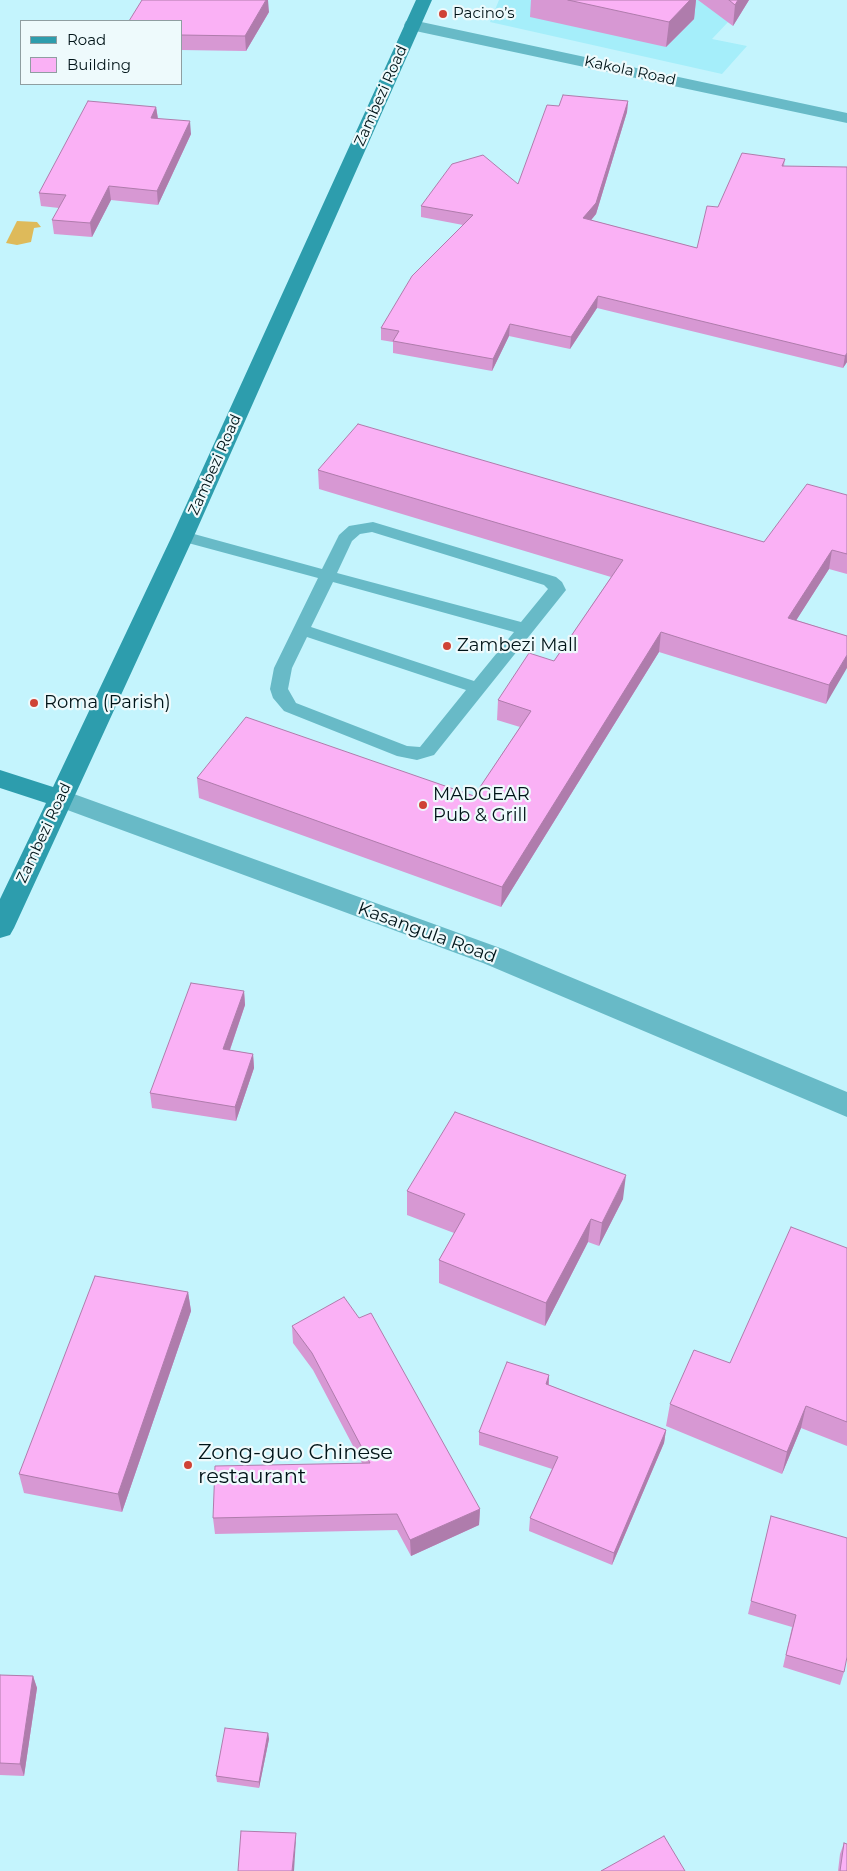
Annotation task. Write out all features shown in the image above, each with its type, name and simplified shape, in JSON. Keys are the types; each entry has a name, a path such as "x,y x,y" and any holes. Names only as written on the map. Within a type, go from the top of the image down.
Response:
{"main road":[{"name":"Zambezi Road","path":"0,928 183,536 424,0"},
{"name":"Kasangula Road","path":"0,779 60,798"}],"street":[{"name":"Kakola Road","path":"412,25 847,118"},
{"name":"Kasangula Road","path":"60,798 493,956 847,1105"}],"lane":[{"path":"374,526 550,581 556,586 556,590 427,751 417,754 404,752 290,706 282,698 279,689 283,668 329,574 345,539 355,530 374,526"},
{"path":"183,536 329,574 525,629"},
{"path":"303,630 478,688"}],"shaded area":[{"path":"499,0 731,0 746,3 712,39 747,46 722,74 490,22"},
{"path":"17,221 37,222 41,227 34,228 31,242 17,245 6,243"}],"building":[{"path":"142,0 266,0 245,36 182,35 182,20 130,20"},
{"path":"568,0 690,0 669,22"},
{"path":"729,0 738,0 735,5"},
{"path":"563,95 628,101 596,203 583,218 697,248 707,206 718,207 742,153 785,159 782,166 847,167 847,353 845,356 598,296 571,337 510,324 493,359 393,341 399,331 381,328 412,276 473,215 421,206 452,164 483,155 518,184 547,105 559,106"},
{"path":"88,101 156,107 151,118 190,121 157,191 109,186 90,223 52,220 66,195 39,193"},
{"path":"358,424 764,542 807,484 847,495 847,554 832,550 788,618 847,636 847,655 829,685 661,632 502,887 197,778 246,717 474,796 531,711 498,700 529,653 554,661 623,560 318,470"},
{"path":"191,983 244,991 223,1049 253,1054 235,1107 150,1093"},
{"path":"455,1112 626,1175 602,1223 591,1219 546,1303 439,1260 465,1214 407,1191"},
{"path":"791,1227 847,1248 847,1422 806,1406 787,1452 670,1404 694,1350 730,1363"},
{"path":"95,1276 188,1292 118,1494 19,1474"},
{"path":"344,1297 359,1318 371,1313 480,1509 410,1540 397,1514 213,1518 215,1466 370,1463 312,1353 292,1326"},
{"path":"507,1362 549,1375 546,1384 666,1430 614,1553 530,1518 558,1457 479,1432"},
{"path":"771,1516 847,1538 847,1657 844,1672 786,1655 796,1615 751,1601"},
{"path":"0,1675 33,1676 20,1764 0,1763"},
{"path":"225,1728 268,1733 259,1782 216,1776"},
{"path":"241,1831 296,1833 292,1871 238,1871"},
{"path":"664,1836 685,1871 601,1871"},
{"path":"844,1843 847,1844 847,1871 840,1871"}],"place":[{"name":"Pacino’s","path":"443,14"},
{"name":"Zambezi Mall","path":"447,646"},
{"name":"Roma (Parish)","path":"34,703"},
{"name":"MADGEAR Pub & Grill","path":"423,805"},
{"name":"Zong-guo Chinese restaurant","path":"188,1465"}]}
